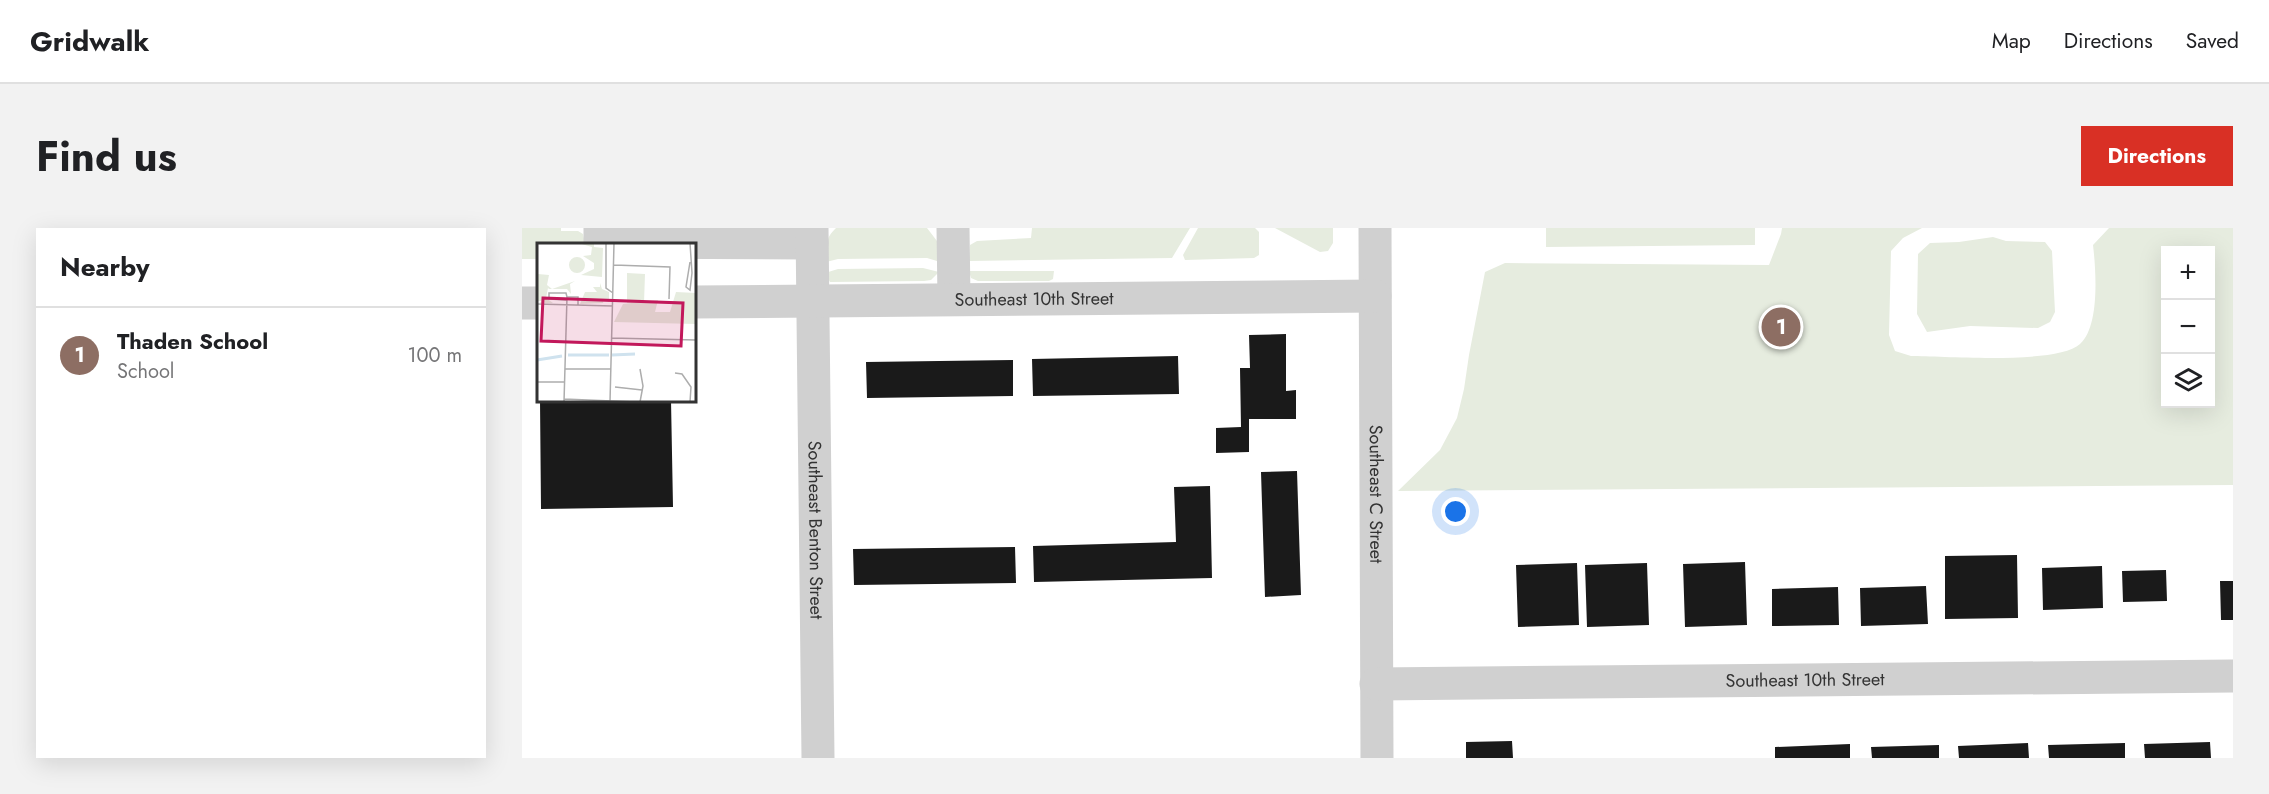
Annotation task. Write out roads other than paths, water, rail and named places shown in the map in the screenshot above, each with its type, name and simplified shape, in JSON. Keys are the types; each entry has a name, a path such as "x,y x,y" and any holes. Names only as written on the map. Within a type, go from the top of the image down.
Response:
{"street":[{"path":"600,228 600,242 812,235"},
{"path":"953,228 954,300"},
{"name":"Southeast C Street","path":"1375,228 1377,758"},
{"name":"Southeast Benton Street","path":"812,235 818,758"},
{"name":"Southeast 10th Street","path":"696,302 1375,296"},
{"name":"Southeast 10th Street","path":"1376,684 2233,676"}],"place":[{"name":"Thaden School","path":"1781,327"}]}
